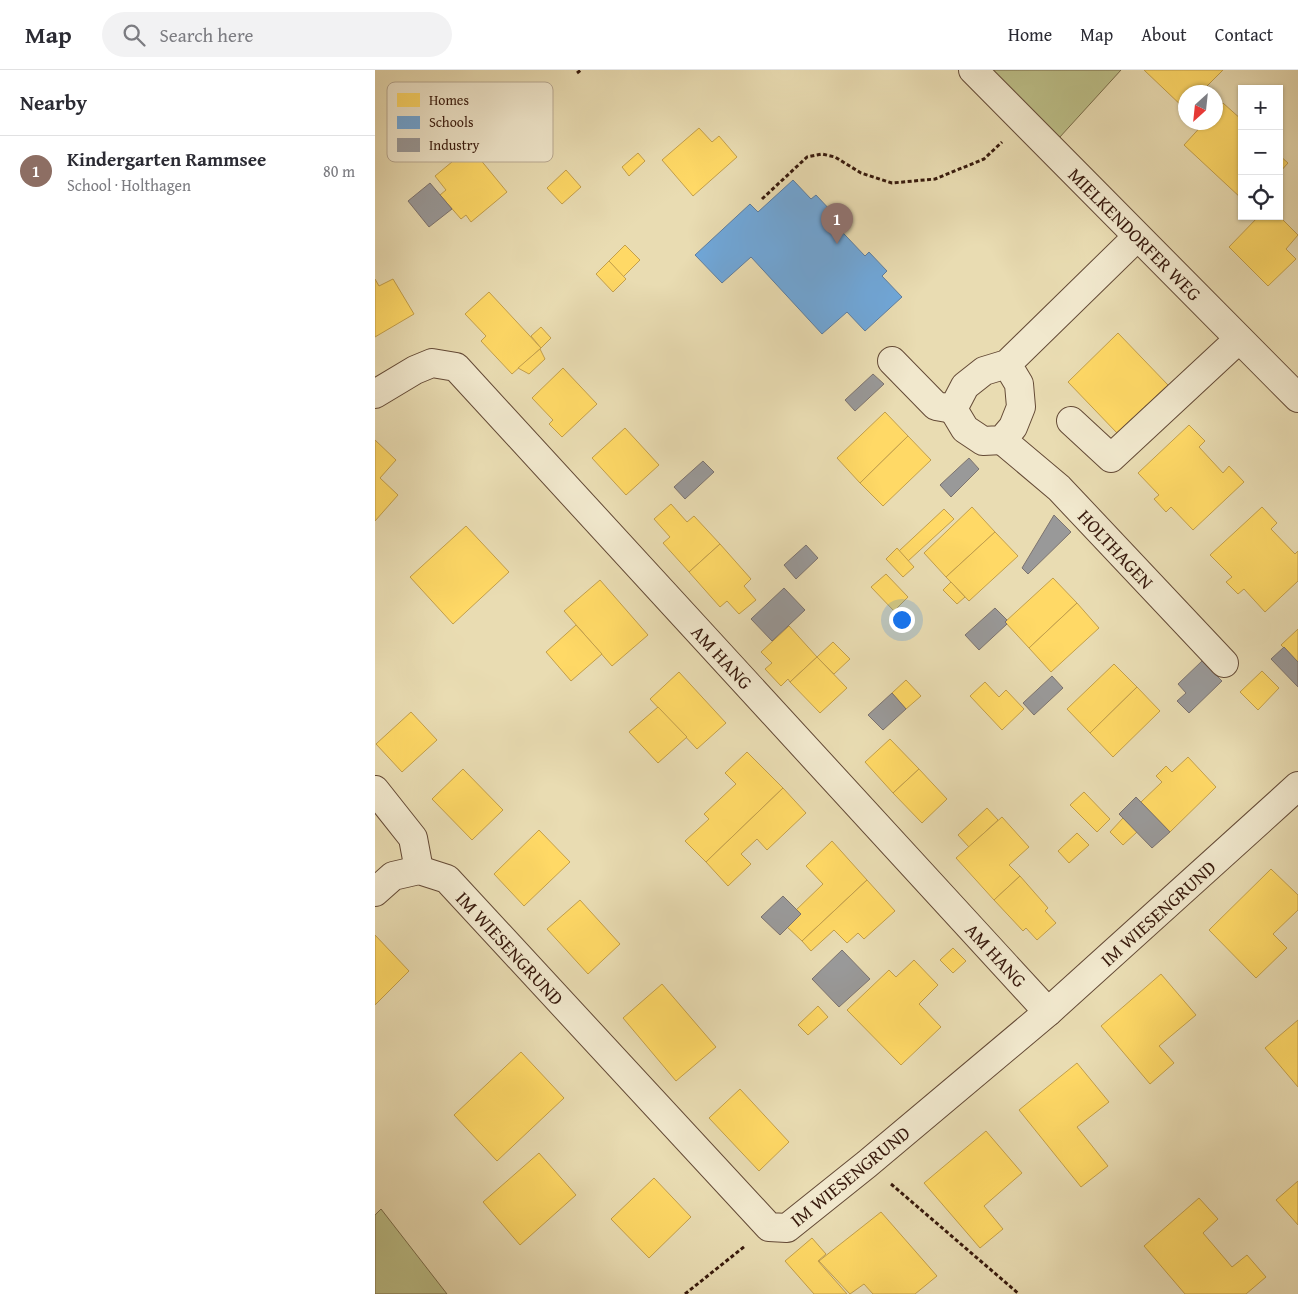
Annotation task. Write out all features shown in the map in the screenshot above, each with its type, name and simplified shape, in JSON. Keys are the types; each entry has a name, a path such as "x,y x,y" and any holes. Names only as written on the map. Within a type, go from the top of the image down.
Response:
{"street":[{"name":"MIELKENDORFER WEG","path":"973,70 1298,398"},
{"path":"953,409 965,386 984,371 1007,364 1137,237"},
{"path":"1071,421 1111,458 1239,339"},
{"path":"892,361 936,406 953,409 965,429 983,441 1003,440 1013,428 1021,407 1019,384 1007,364"},
{"name":"AM HANG","path":"375,394 415,370 432,363 456,367 1048,1012"},
{"name":"HOLTHAGEN","path":"1003,440 1059,488 1224,663"},
{"name":"IM WIESENGRUND","path":"419,870 447,879 769,1227 787,1228 867,1164 1048,1012 1298,786"},
{"path":"375,790 413,838 419,870 393,876 375,892"}],"path":[{"path":"577,73 581,70"},
{"path":"762,199 807,158 822,154 835,157 861,173 892,183 935,179 984,159 1024,121"},
{"path":"867,1164 1019,1294"},
{"path":"685,1294 769,1227"}],"green space":[{"path":"992,70 1121,70 1059,138"},
{"path":"381,1209 447,1294 375,1294 375,1215"}],"building: Homes":[{"path":"1144,70 1223,70 1208,85 1178,85 1178,102"},
{"path":"1223,103 1238,116 1238,195 1184,145 1198,130 1223,130"},
{"path":"699,128 712,142 719,136 737,157 693,196 662,160"},
{"path":"638,153 645,161 629,176 622,167"},
{"path":"1283,159 1288,163 1283,169"},
{"path":"452,162 482,162 507,192 471,222 466,215 461,219 440,195 446,190 435,176"},
{"path":"566,170 581,187 562,204 547,188"},
{"path":"1255,220 1283,220 1298,235 1286,249 1296,259 1268,286 1229,247"},
{"path":"625,245 640,260 623,277 609,261"},
{"path":"609,261 626,279 613,292 596,274"},
{"path":"375,279 379,286 393,279 414,314 375,337"},
{"path":"489,292 541,348 512,374 481,341 486,336 465,314"},
{"path":"541,327 551,338 541,348 531,336"},
{"path":"1118,333 1168,385 1117,433 1068,382"},
{"path":"540,349 545,359 529,374 518,368"},
{"path":"563,368 597,404 562,437 549,424 553,420 532,398"},
{"path":"885,412 908,436 860,483 837,458"},
{"path":"1189,425 1205,441 1199,447 1223,473 1229,466 1244,482 1193,530 1171,507 1166,512 1154,499 1159,495 1138,473"},
{"path":"625,428 659,465 626,495 592,458"},
{"path":"908,436 931,460 883,506 860,483"},
{"path":"375,440 396,460 380,478 398,495 375,521"},
{"path":"671,504 687,522 694,516 720,544 689,572 663,543 670,537 654,519"},
{"path":"972,507 995,532 946,577 924,553"},
{"path":"1262,507 1277,523 1271,529 1295,554 1298,551 1298,581 1265,612 1244,589 1238,594 1226,582 1232,577 1210,555"},
{"path":"944,509 954,519 908,561 899,551"},
{"path":"466,526 509,572 453,624 410,577"},
{"path":"995,532 1018,556 969,601 946,577"},
{"path":"720,544 751,579 744,586 756,600 739,614 727,601 720,607 689,572"},
{"path":"897,548 914,567 903,577 886,559"},
{"path":"886,574 908,597 894,611 871,587"},
{"path":"1053,578 1077,603 1029,648 1005,622"},
{"path":"600,580 648,635 612,666 564,611"},
{"path":"951,582 965,597 957,604 943,590"},
{"path":"1077,603 1099,628 1051,672 1029,648"},
{"path":"576,625 602,654 571,681 546,652"},
{"path":"789,626 817,657 790,682 788,679 781,686 765,669 772,663 761,652"},
{"path":"1298,629 1298,662 1281,645"},
{"path":"833,642 850,659 834,674 817,657"},
{"path":"817,657 847,688 820,713 790,682"},
{"path":"1114,664 1137,687 1090,733 1067,709"},
{"path":"1262,671 1279,688 1258,710 1240,692"},
{"path":"679,672 726,723 697,749 650,699"},
{"path":"906,680 921,696 906,709 892,693"},
{"path":"985,682 999,697 1006,690 1024,709 1002,730 970,696"},
{"path":"1137,687 1160,711 1113,757 1090,733"},
{"path":"658,707 687,737 658,763 629,732"},
{"path":"411,712 437,740 402,772 376,744"},
{"path":"890,739 919,769 893,793 865,762"},
{"path":"747,752 783,788 706,862 685,841 709,819 704,814 736,784 725,773"},
{"path":"1188,757 1216,787 1170,832 1141,802 1162,782 1156,776 1166,766 1172,772"},
{"path":"463,769 503,810 472,840 432,799"},
{"path":"919,769 947,799 922,823 893,793"},
{"path":"783,788 806,813 767,850 757,839 741,854 751,864 728,886 706,862"},
{"path":"1084,792 1110,819 1097,832 1070,805"},
{"path":"987,808 998,820 969,847 958,835"},
{"path":"1002,817 1029,847 1009,865 1020,876 994,900 956,858"},
{"path":"1123,818 1137,832 1123,845 1110,832"},
{"path":"539,830 570,862 524,906 494,874"},
{"path":"1077,833 1089,845 1069,863 1058,851"},
{"path":"832,841 867,880 802,941 786,926 797,915 794,912 823,884 806,866"},
{"path":"1271,869 1298,895 1298,910 1273,934 1287,948 1256,978 1209,930"},
{"path":"1020,876 1048,908 1045,911 1056,923 1037,940 1026,928 1023,931 994,900"},
{"path":"867,880 895,911 864,939 858,933 847,943 834,930 811,951 802,941"},
{"path":"580,900 620,944 588,974 547,929"},
{"path":"375,935 409,971 375,1005"},
{"path":"953,948 966,961 953,973 940,960"},
{"path":"914,960 938,985 919,1004 941,1027 901,1065 847,1010 889,970 896,977"},
{"path":"1161,974 1196,1015 1159,1046 1174,1063 1150,1084 1101,1026"},
{"path":"662,984 716,1047 676,1081 623,1018"},
{"path":"818,1006 828,1017 808,1035 798,1025"},
{"path":"1298,1020 1298,1087 1265,1048"},
{"path":"521,1052 564,1098 497,1161 454,1115"},
{"path":"1077,1063 1109,1102 1077,1127 1108,1166 1081,1187 1019,1110"},
{"path":"740,1089 789,1142 759,1171 709,1118"},
{"path":"986,1131 1022,1173 984,1206 1003,1229 980,1248 924,1183"},
{"path":"539,1153 576,1195 520,1245 483,1202"},
{"path":"654,1178 691,1217 649,1258 611,1219"},
{"path":"1298,1181 1298,1225 1276,1200"},
{"path":"1199,1198 1218,1219 1203,1233 1232,1267 1247,1255 1266,1277 1246,1294 1185,1294 1144,1246"},
{"path":"881,1212 937,1276 915,1294 873,1294 864,1284 850,1294 819,1261"},
{"path":"812,1238 826,1254 818,1261 847,1294 814,1294 785,1261"}],"building: Schools":[{"path":"793,180 811,199 816,195 833,213 828,217 865,256 869,252 887,271 882,276 902,297 865,331 847,312 822,334 751,257 722,283 695,255 750,204 758,212"}],"building: Industry":[{"path":"430,183 452,209 429,227 408,201"},
{"path":"873,374 884,384 855,411 845,400"},
{"path":"969,458 979,469 951,497 940,485"},
{"path":"703,461 714,472 685,499 674,487"},
{"path":"1054,515 1071,532 1028,574 1022,568"},
{"path":"806,545 818,558 796,579 784,565"},
{"path":"784,588 805,610 772,641 751,619"},
{"path":"995,608 1007,620 1005,622 1007,624 979,650 965,635"},
{"path":"1284,647 1298,662 1298,687 1271,659"},
{"path":"1202,661 1222,681 1189,713 1177,701 1186,693 1178,684"},
{"path":"1052,676 1063,688 1034,715 1023,703"},
{"path":"892,693 906,709 883,730 868,715"},
{"path":"1136,797 1170,832 1152,848 1119,814"},
{"path":"783,896 801,914 780,935 761,917"},
{"path":"842,950 870,979 839,1007 812,979"}],"place":[{"name":"Kindergarten Rammsee","path":"837,244"}]}
